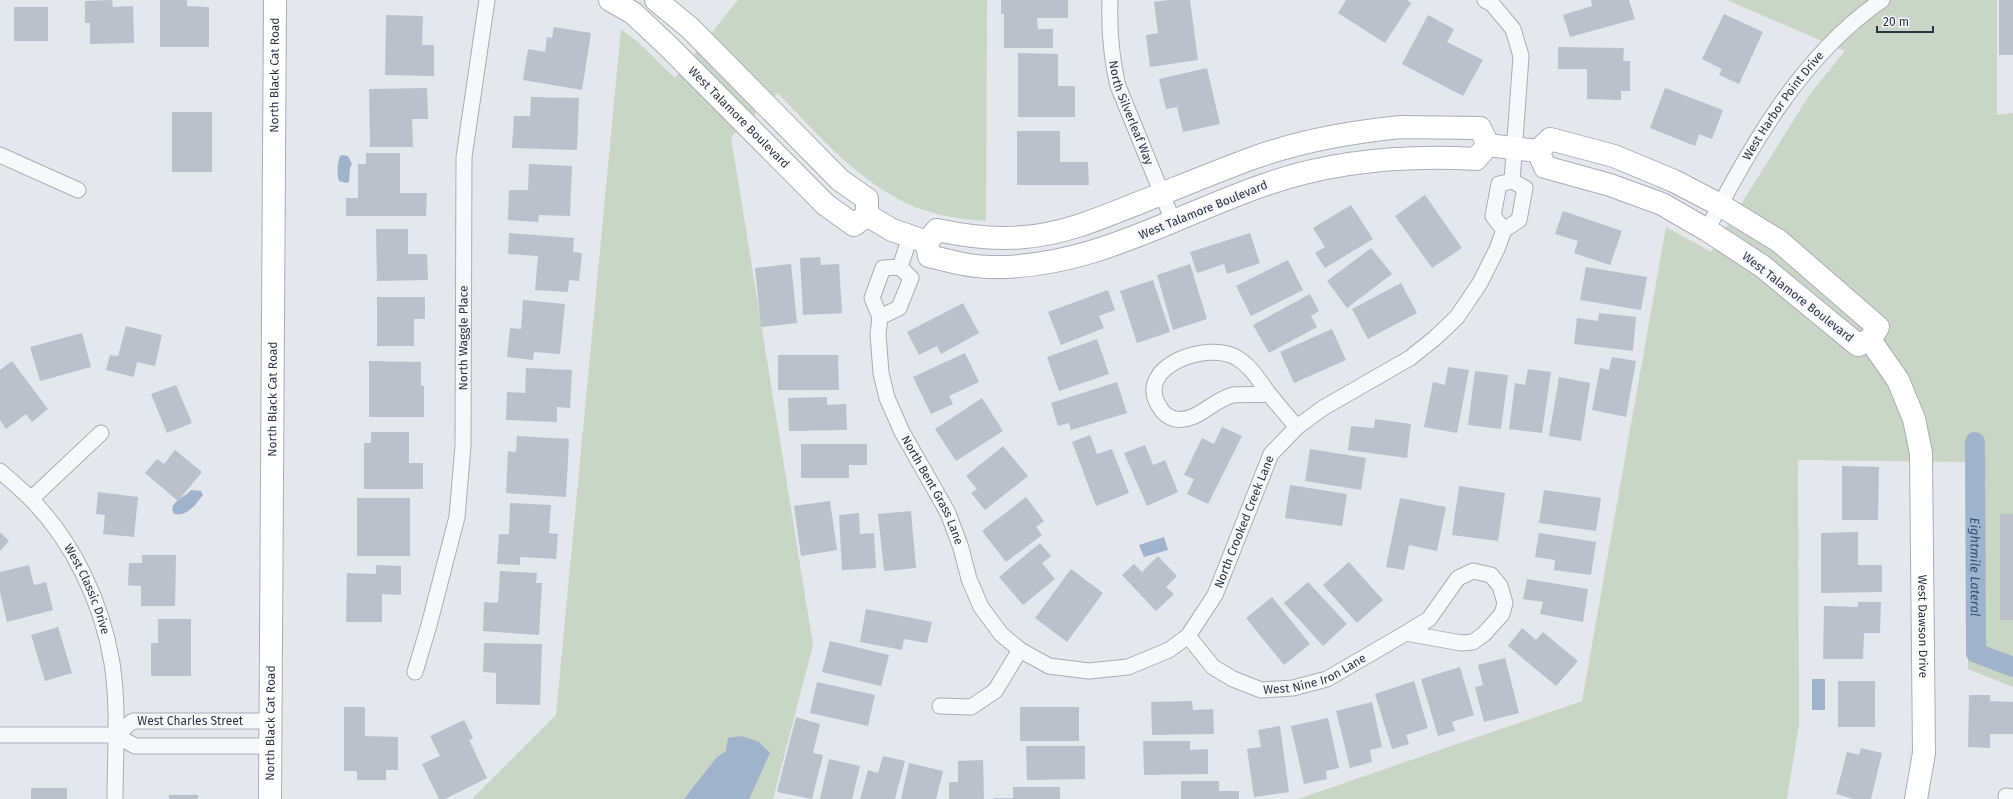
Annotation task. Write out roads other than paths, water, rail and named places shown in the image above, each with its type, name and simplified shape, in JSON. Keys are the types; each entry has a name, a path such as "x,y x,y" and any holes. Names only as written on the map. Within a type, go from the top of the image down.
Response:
{"street":[{"name":"North Black Cat Road","path":"270,799 275,0"},
{"name":"North Waggle Place","path":"415,672 429,625 457,517 463,446 464,157 487,0"},
{"name":"West Talamore Boulevard","path":"610,0 633,13 669,47 826,206 854,225 867,215"},
{"path":"656,0 690,28 840,180 867,199 867,215 892,230 918,239"},
{"name":"North Silverleaf Way","path":"1110,0 1109,30 1113,64 1118,86 1173,221"},
{"path":"1486,0 1492,4 1513,29 1521,56 1512,181"},
{"name":"West Harbor Point Drive","path":"1707,230 1752,151 1800,77 1819,54 1844,29 1882,0"},
{"path":"880,317 899,308 911,278 900,267 918,239 937,230 961,235 988,238 1023,238 1075,228 1253,158 1297,143 1368,130 1414,127 1480,128 1488,145 1538,151"},
{"name":"West Talamore Boulevard","path":"1550,139 1614,156 1674,181 1720,205 1779,241 1860,310 1878,327 1870,340 1858,345 1762,266 1707,230 1662,204 1610,185 1545,167 1538,151 1550,139"},
{"name":"West Talamore Boulevard","path":"918,239 929,256 961,264 990,268 1059,262 1101,250 1264,185 1303,173 1346,164 1404,158 1443,157 1476,159 1488,145"},
{"path":"0,155 78,190"},
{"path":"1512,181 1525,188 1519,220 1504,230 1493,216 1499,184 1512,181"},
{"name":"North Crooked Creek Lane","path":"1020,650 1049,666 1089,671 1128,666 1169,650 1188,636 1215,595 1271,454 1296,427 1323,408 1410,358 1435,338 1457,316 1481,281 1497,249 1504,230"},
{"name":"North Bent Grass Lane","path":"900,267 883,268 872,298 880,317 878,334 881,373 887,398 902,432 948,513 961,548 969,579 981,607 1001,634 1020,650"},
{"name":"West Talamore Boulevard","path":"1870,340 1898,380 1914,420 1921,454"},
{"path":"1269,394 1234,395 1221,399 1200,414 1187,418 1175,418 1163,413 1157,404 1154,396 1154,385 1166,366 1193,354 1209,352 1222,353 1236,357 1252,370 1269,394 1296,427"},
{"path":"32,499 101,434"},
{"name":"West Dawson Drive","path":"1916,799 1924,753 1921,454"},
{"name":"West Classic Drive","path":"0,470 32,499 68,545 96,602 112,663 115,700 115,799"},
{"name":"West Nine Iron Lane","path":"1188,636 1213,666 1233,679 1261,690 1293,688 1327,679 1429,619 1458,578 1473,571 1491,575 1500,586 1505,603 1502,614 1484,634 1473,642 1461,643 1406,633"},
{"path":"940,706 971,707 977,703 995,690 1020,650"},
{"name":"West Charles Street","path":"115,735 133,721 270,721"},
{"name":"West Charles Street","path":"0,735 115,735 135,746 270,746"}],"water":[{"path":"340,156 348,156 352,164 350,168 349,182 346,183 339,181 338,175 339,159"},
{"path":"191,490 201,491 203,495 187,512 183,514 174,514 172,510 175,503"},
{"path":"1164,537 1168,550 1144,557 1139,545"},
{"path":"1812,679 1825,679 1825,710 1812,710"},
{"path":"742,736 759,742 770,753 749,799 684,799 716,758 726,751 728,738"}],"waterway":[{"name":"Eightmile Lateral","path":"1975,442 1976,653 2013,667"}]}
